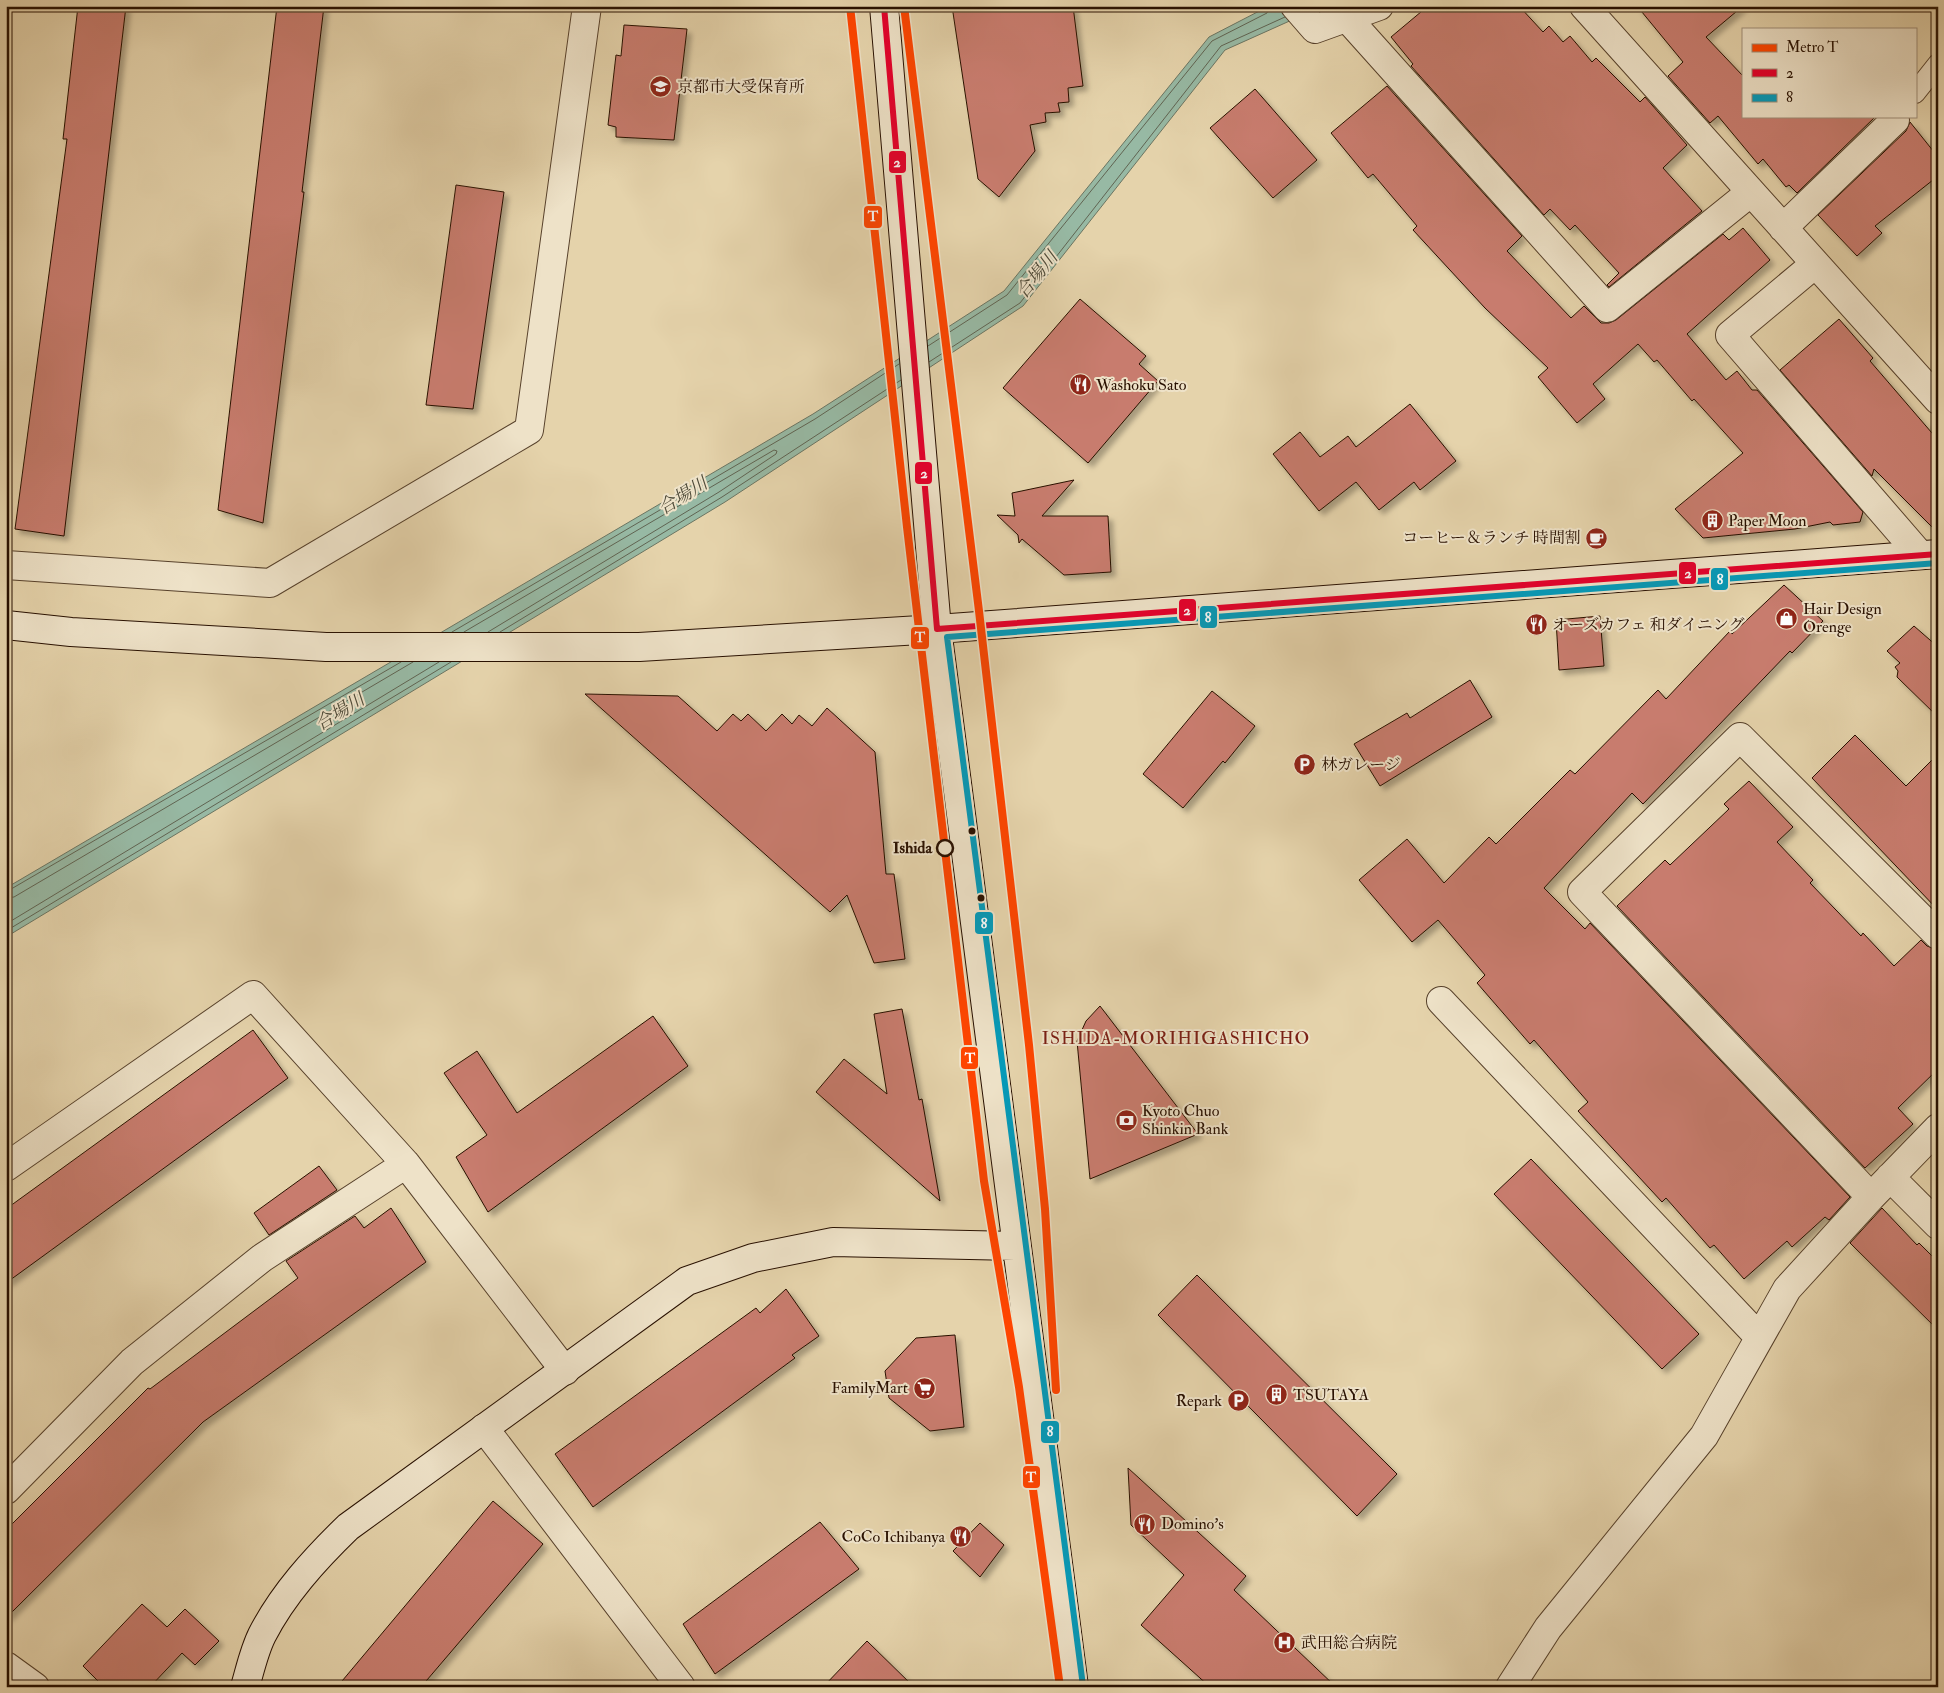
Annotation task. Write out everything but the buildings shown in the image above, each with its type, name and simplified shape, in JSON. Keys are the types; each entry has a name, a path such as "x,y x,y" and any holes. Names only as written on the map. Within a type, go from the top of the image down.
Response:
{"street":[{"path":"6,565 270,583 529,430 587,6"},
{"path":"884,6 937,629 1015,1246 1074,1687"},
{"path":"1300,12 1315,30 1379,6"},
{"path":"1584,6 1938,400"},
{"path":"1348,18 1607,308 1751,192"},
{"path":"1783,228 1896,118"},
{"path":"1815,264 1730,335 1929,554"},
{"path":"6,625 71,632 326,647 524,649 639,647 937,629 1929,554"},
{"path":"1871,1197 1582,892 1740,737 1938,935"},
{"path":"6,1167 253,995 406,1164 565,1371"},
{"path":"1441,1000 1758,1336"},
{"path":"1510,1687 1548,1628 1704,1436 1758,1336 1787,1289 1871,1197 1938,1128"},
{"path":"6,1490 132,1362 262,1258 406,1164"},
{"path":"1890,1177 1938,1225"},
{"path":"245,1687 262,1636 292,1588 318,1556 348,1527 687,1281 752,1258 832,1242 1015,1246"},
{"path":"484,1428 681,1687"},
{"path":"6,1666 35,1687"}],"lane":[{"path":"1916,92 1938,64"}],"water":[{"name":"合場川","path":"1269,6 1323,6 1225,50 1023,306 725,502 6,937 6,888 813,414 1004,291 1209,37"}],"metro line":[{"name":"T","path":"850,6 907,527 984,1181 1019,1387 1060,1687"},
{"name":"T","path":"904,6 979,611 1029,1045 1045,1209 1056,1390"}],"transit line":[{"name":"2","path":"884,6 937,629"},
{"name":"2","path":"937,629 1938,554"},
{"name":"8","path":"1083,1686 947,637 1938,563"}],"place":[{"name":"京都市大受保育所","path":"661,87"},
{"name":"Washoku Sato","path":"1080,385"},
{"name":"Paper Moon","path":"1712,521"},
{"name":"コーヒー＆ランチ 時間割","path":"1597,538"},
{"name":"Hair Design Orenge","path":"1787,618"},
{"name":"オーズカフェ 和ダイニング","path":"1536,625"},
{"name":"林ガレージ","path":"1305,765"},
{"name":"Ishida","path":"945,848"},
{"name":"Kyoto Chuo Shinkin Bank","path":"1126,1120"},
{"name":"FamilyMart","path":"924,1388"},
{"name":"TSUTAYA","path":"1277,1395"},
{"name":"Repark","path":"1238,1401"},
{"name":"Domino's","path":"1145,1524"},
{"name":"CoCo Ichibanya","path":"961,1537"},
{"name":"武田総合病院","path":"1285,1643"}],"district":[{"name":"ISHIDA-MORIHIGASHICHO","path":"1176,1038"}]}
